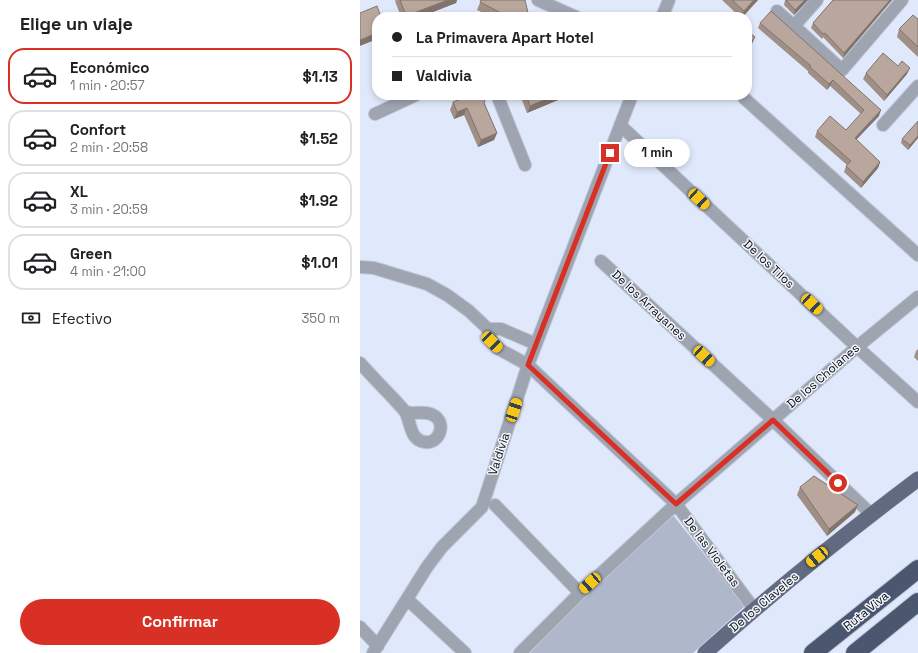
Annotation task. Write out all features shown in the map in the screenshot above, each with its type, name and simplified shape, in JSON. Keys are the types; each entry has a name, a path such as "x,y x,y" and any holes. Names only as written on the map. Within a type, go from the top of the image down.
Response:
{"highway":[{"name":"Ruta Viva","path":"813,653 918,569"},
{"path":"855,653 918,602"}],"main road":[{"name":"De los Claveles","path":"705,653 754,609 871,514 918,479"}],"street":[{"path":"538,0 565,12"},
{"path":"664,12 669,0"},
{"path":"794,26 817,0"},
{"path":"776,11 842,70 902,0"},
{"path":"883,125 918,86"},
{"path":"375,114 405,100"},
{"path":"498,100 525,165"},
{"name":"Valdivia","path":"375,649 427,567 442,547 482,506 528,365 630,100"},
{"path":"746,100 918,255"},
{"name":"De los Tilos","path":"620,125 918,402"},
{"name":"De los Arrayanes","path":"601,261 773,420 871,514"},
{"path":"360,267 374,268 427,284 453,299 469,311 488,329 501,329 536,344"},
{"name":"De los Cholanes","path":"520,653 580,592 676,504 857,346 918,297"},
{"name":"De las Violetas","path":"488,329 492,342 499,349 528,365 676,504 754,609"},
{"path":"360,363 406,412"},
{"path":"495,505 580,592"},
{"path":"407,599 465,653"},
{"path":"360,627 375,649"}],"shaded area":[{"path":"673,515 745,606 693,653 530,653 584,596"}],"building":[{"path":"400,0 448,0 416,12 404,12"},
{"path":"481,0 525,0 528,12 499,12 480,2"},
{"path":"732,0 754,0 744,11"},
{"path":"786,0 805,0 795,10"},
{"path":"833,0 890,0 844,53 813,23"},
{"path":"377,6 379,12 372,12 372,35 360,40 360,13"},
{"path":"771,11 881,110 855,138 880,162 863,182 846,166 851,161 817,131 830,116 846,130 864,110 833,80 829,84 810,67 811,66 760,23"},
{"path":"913,15 918,19 918,47 899,29"},
{"path":"883,53 898,66 902,61 910,68 887,95 866,73"},
{"path":"458,100 485,100 484,103 497,133 481,140 467,108 457,112 453,102"},
{"path":"528,100 544,100 530,106"},
{"path":"918,121 918,136 910,145 902,139"},
{"path":"814,476 858,505 829,529 800,487"}],"route":[{"path":"610,153 528,365 676,504 773,420 838,483"}]}
